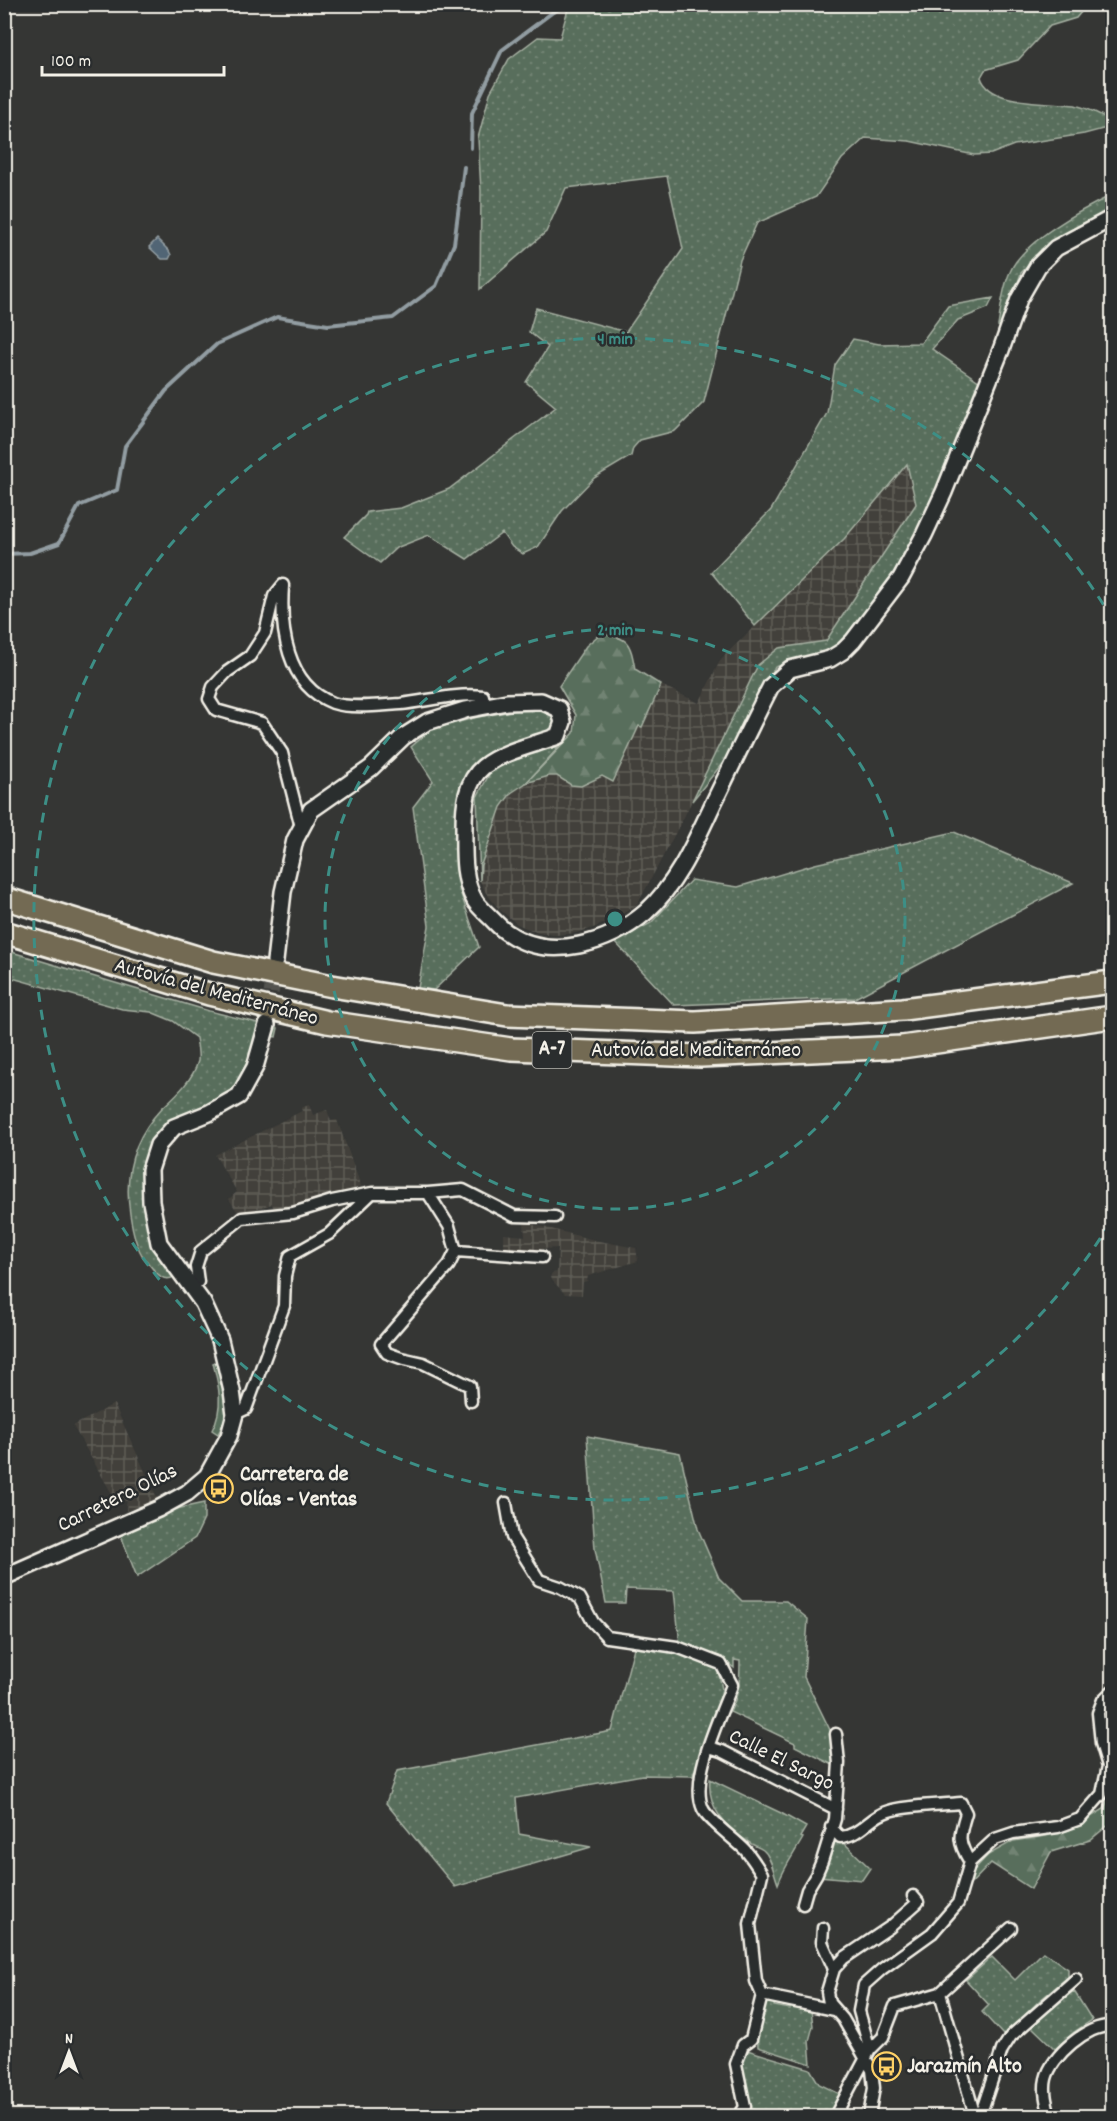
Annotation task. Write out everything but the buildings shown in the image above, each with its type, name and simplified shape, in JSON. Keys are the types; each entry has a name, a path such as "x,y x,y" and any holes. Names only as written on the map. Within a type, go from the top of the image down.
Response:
{"highway":[{"name":"Autovía del Mediterráneo","path":"4,898 213,962 332,986 507,1015 695,1022 903,1009 1113,982"},
{"name":"Autovía del Mediterráneo","path":"4,932 209,994 327,1022 511,1049 700,1056 902,1047 1113,1017"}],"main road":[{"path":"275,961 283,892 295,840 311,810 371,768 402,737 427,722 507,702 541,701 559,709 563,722 558,736 507,754 482,768 471,784 464,804 465,873 476,902 506,932 539,946 576,946 617,931 646,912 670,885 691,849 771,686 790,669 830,659 843,651 901,578 944,492 1019,299 1038,266 1056,248 1113,218"},
{"path":"235,1414 220,1340 203,1303 159,1243 151,1202 150,1170 158,1145 174,1127 209,1113 239,1096 255,1067 267,1025"},
{"name":"Carretera Olías","path":"4,1577 158,1509 188,1493 207,1476 229,1436 235,1414"}],"street":[{"path":"301,827 282,753 262,723 216,710 209,699 213,687 227,672 250,656 265,633 274,596 283,585 281,607 291,663 300,678 318,695 334,704 354,706 401,704 469,694 483,696 485,706"},
{"path":"192,1287 198,1281 196,1267 201,1251 242,1218 293,1213 332,1201 372,1193 428,1193 464,1190 514,1216 555,1217"},
{"path":"235,1414 246,1409 284,1306 285,1276 290,1256 329,1234 372,1193"},
{"path":"428,1193 449,1226 456,1251 449,1265 381,1344 387,1353 423,1364 470,1386 471,1401"},
{"path":"456,1251 542,1257"},
{"path":"506,1503 512,1537 539,1580 560,1587 580,1598 593,1622 607,1637 677,1647 721,1664 732,1685 699,1778 698,1790 703,1810 748,1853 762,1874 750,1924 756,1981 762,1995 751,2039 742,2045 736,2064 745,2106 739,2116"},
{"path":"869,2116 874,2088 859,2011 864,1985 932,1933 958,1903 970,1862 995,1839 1013,1833 1058,1827 1080,1819 1102,1794 1108,1766 1101,1743 1098,1713 1103,1700 1113,1691"},
{"path":"803,1904 807,1890 822,1862 835,1819 839,1763 836,1734"},
{"name":"Calle El Sargo","path":"709,1748 722,1751 836,1809"},
{"path":"831,1827 840,1837 848,1836 855,1834 875,1817 889,1810 961,1803 966,1813 959,1835 961,1848 970,1862"},
{"path":"867,2054 829,2003 827,1992 834,1969 843,1958 890,1927 916,1904 918,1902 913,1896"},
{"path":"824,1928 822,1942 834,1969"},
{"path":"835,2116 867,2054 883,2037 895,2006 940,1993 1011,1928"},
{"path":"980,2116 1002,2050 1011,2036 1076,1979"},
{"path":"940,1993 975,2116"},
{"path":"762,1995 834,2010"},
{"path":"1050,2116 1046,2102 1046,2080 1051,2065 1077,2039 1093,2029 1113,2026"}],"shaded area":[{"path":"907,463 916,504 826,641 779,648 758,665 685,815 637,905 596,927 576,933 556,935 538,933 517,924 499,909 480,881 481,865 501,807 511,793 526,783 550,776 557,776 571,785 581,786 602,776 639,726 642,727 661,685 699,703 721,659 844,539"},
{"path":"309,1105 313,1115 327,1110 331,1121 337,1120 361,1186 338,1197 276,1214 272,1204 239,1214 229,1199 237,1192 215,1155 302,1111 301,1108"},
{"path":"524,1222 636,1248 638,1261 588,1276 587,1281 583,1282 582,1295 565,1294 550,1278 552,1273 557,1272 558,1248 524,1250 504,1247 504,1234 525,1236"},
{"path":"114,1404 158,1500 126,1511 127,1501 115,1499 73,1426"}],"green space":[{"path":"569,5 1087,5 1076,18 1050,26 1018,60 985,70 981,77 986,86 1008,98 1075,105 1109,120 1107,128 1014,145 991,154 974,155 909,141 865,138 842,159 816,197 757,223 740,260 704,402 675,431 640,440 633,448 631,456 594,478 562,511 538,547 523,554 512,547 502,533 467,559 429,535 396,548 380,563 344,537 367,512 401,508 449,489 556,407 526,382 548,347 529,332 536,308 626,332 683,249 667,176 566,188 546,232 480,289 481,191 478,138 490,93 509,59 538,37 560,38"},
{"path":"1112,195 1112,210 1050,244 1021,273 1003,329 998,326 1005,285 1017,260 1055,227"},
{"path":"993,298 988,308 958,320 932,349 980,382 941,480 906,554 863,617 838,647 775,667 725,760 692,801 758,665 779,648 826,641 916,504 907,464 844,539 755,626 711,572 771,510 827,413 835,365 853,339 879,344 921,343 948,306"},
{"path":"600,634 617,637 626,642 632,653 635,669 661,685 642,727 639,726 613,782 602,776 581,786 571,785 557,776 549,776 526,783 574,733 576,715 559,686 586,646"},
{"path":"529,708 545,708 554,714 555,726 547,736 474,770 457,824 459,888 479,947 434,990 418,988 429,926 413,807 433,781 411,747 432,729 478,717"},
{"path":"559,747 526,783 511,793 501,807 481,865 480,881 477,797 491,771 523,754"},
{"path":"954,832 1073,883 855,998 674,1005 615,942 651,923 691,880 738,887 815,864"},
{"path":"5,950 209,1011 278,1028 276,1037 255,1034 248,1068 243,1078 231,1091 168,1125 156,1136 147,1150 144,1174 175,1276 166,1279 162,1277 141,1254 132,1225 128,1185 133,1158 144,1132 162,1108 183,1087 196,1068 198,1049 196,1038 173,1021 151,1012 122,1009 5,976"},
{"path":"218,1361 225,1389 226,1407 223,1425 218,1434 212,1430 219,1405 213,1363"},
{"path":"587,1436 680,1453 698,1529 719,1578 742,1601 786,1601 808,1619 804,1677 832,1734 835,1766 795,1746 795,1743 730,1712 738,1687 740,1661 734,1660 734,1668 721,1657 680,1644 674,1591 626,1589 625,1603 606,1603 595,1549"},
{"path":"204,1503 204,1519 195,1538 137,1577 120,1533 176,1509"},
{"path":"635,1644 681,1653 718,1670 722,1689 718,1706 708,1728 693,1776 642,1775 516,1798 519,1834 591,1847 455,1887 386,1803 397,1771 612,1731"},
{"path":"710,1779 806,1827 800,1837 803,1838 778,1884 766,1853 734,1831 720,1817 712,1799"},
{"path":"1112,1789 1112,1822 1090,1840 1051,1852 1031,1889 991,1863 966,1889 972,1872 988,1855 1013,1841 1069,1830 1104,1809"},
{"path":"832,1840 843,1842 870,1868 862,1880 819,1876"},
{"path":"1043,1952 1068,1969 1068,1977 1039,2001 1004,2036 982,2012 989,2005 966,1980 992,1957 1015,1980"},
{"path":"1074,1991 1092,2020 1055,2049 1032,2027 1052,2005"},
{"path":"764,1999 775,2003 774,2006 790,2009 791,2006 811,2010 813,2026 809,2041 811,2064 758,2047 757,2030"},
{"path":"747,2050 810,2069 819,2084 840,2094 828,2116 746,2116 742,2066"}],"water":[{"path":"157,239 169,251 171,255 169,259 162,259 149,247"}],"waterway":[{"path":"471,148 472,113 502,50 553,12 569,4"},
{"path":"1010,4 1112,6"},
{"path":"4,554 30,553 59,543 79,506 117,490 125,446 166,391 217,344 277,317 328,325 393,318 436,286 454,244 464,167"}],"tunnel":[{"path":"269,1016 274,966"}],"place":[{"name":"Carretera de Olías - Ventas","path":"219,1488"},
{"name":"Jarazmín Alto","path":"886,2067"}]}
